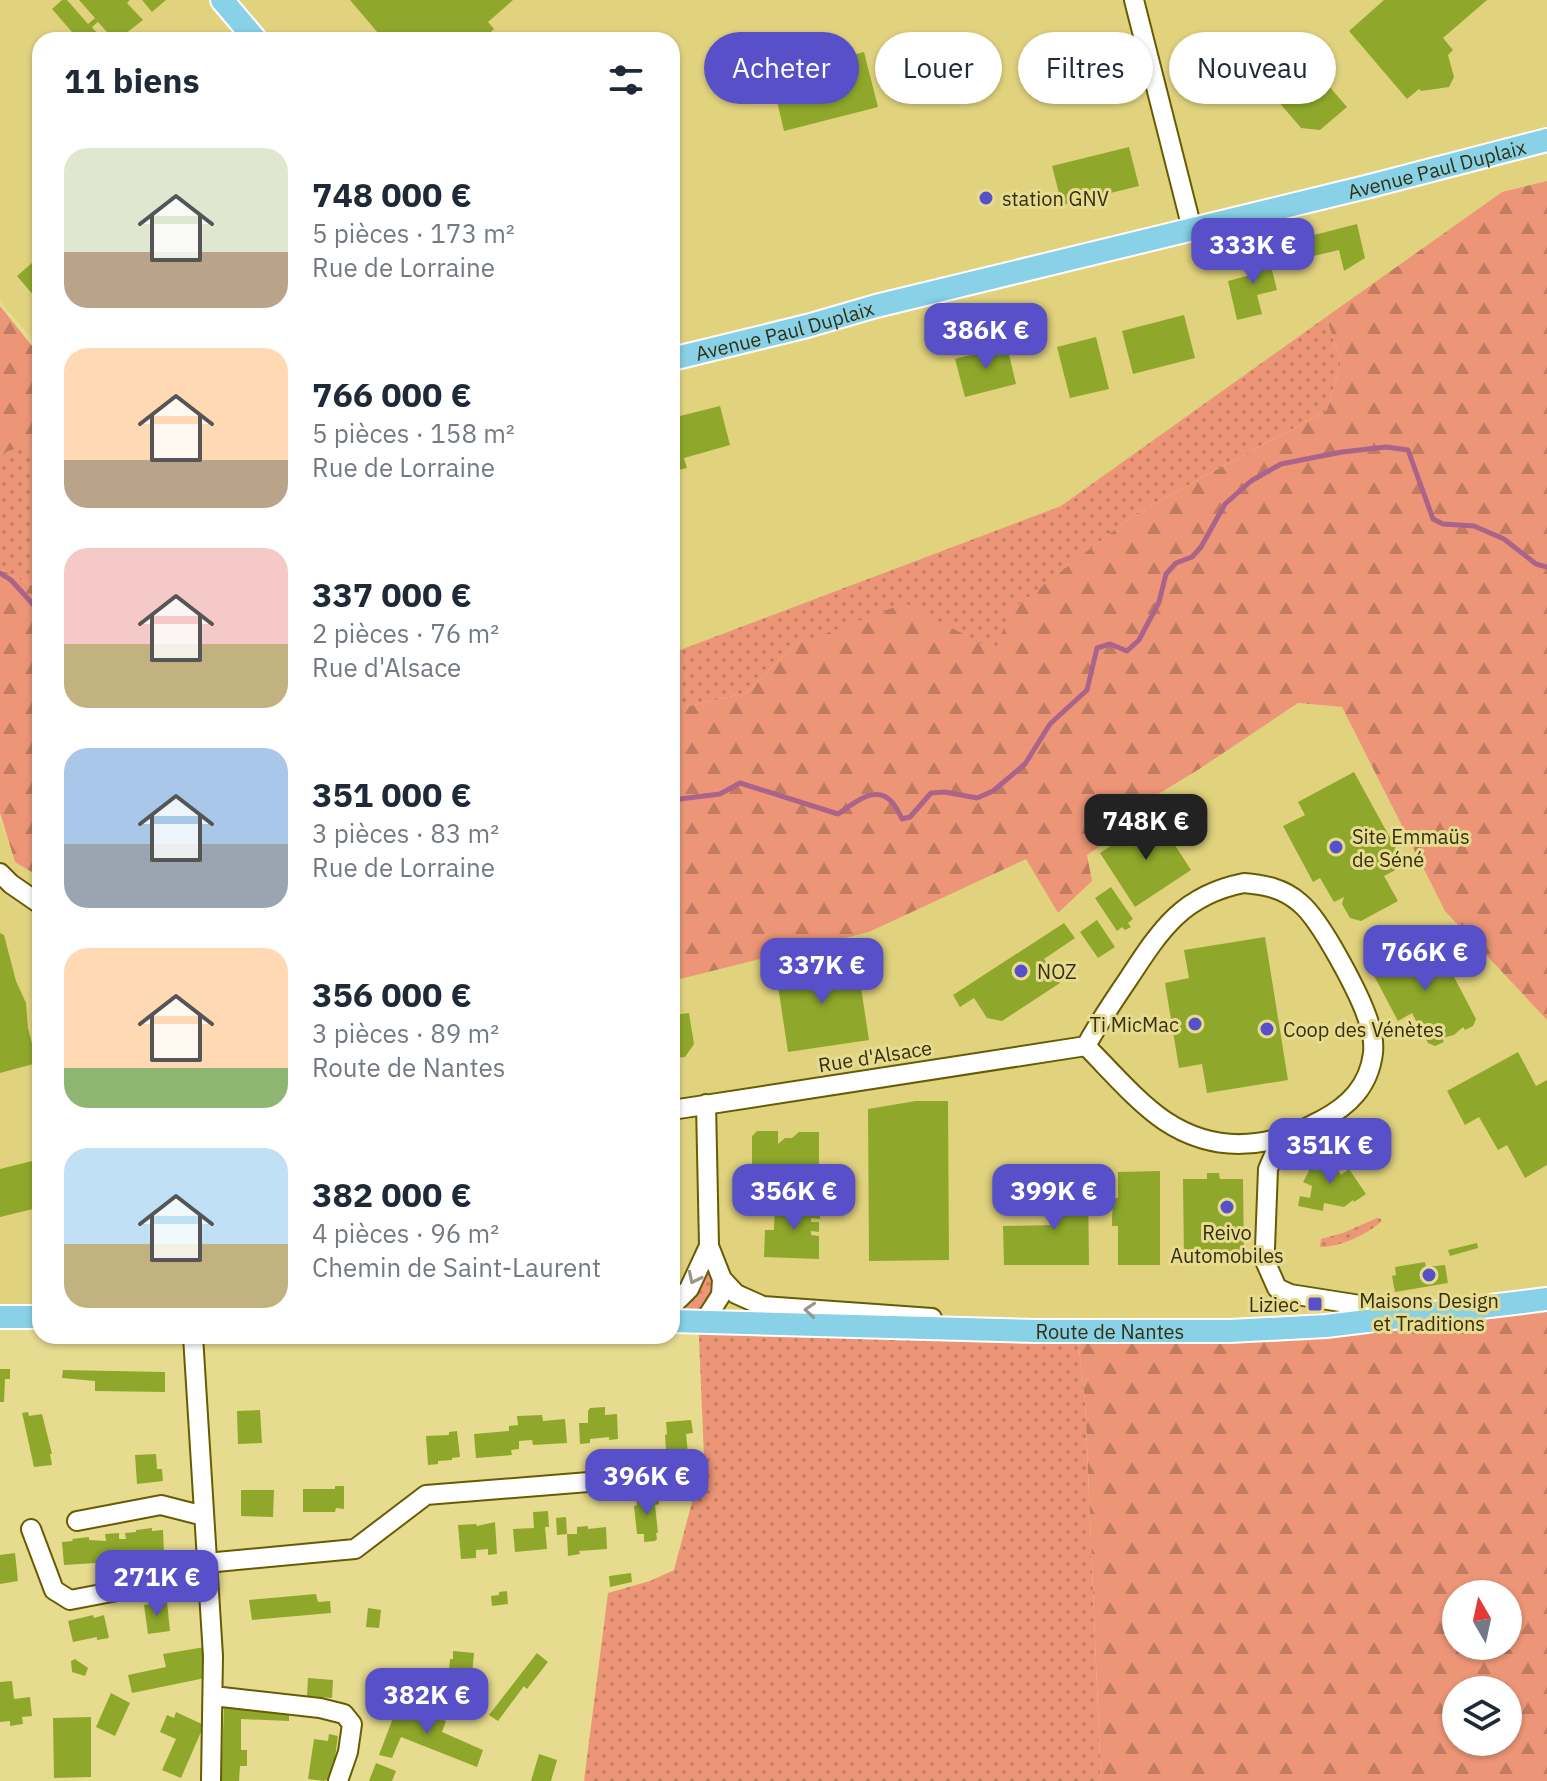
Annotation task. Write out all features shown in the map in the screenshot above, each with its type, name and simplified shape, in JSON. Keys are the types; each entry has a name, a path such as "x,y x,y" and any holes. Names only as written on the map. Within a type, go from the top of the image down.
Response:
{"main road":[{"path":"222,0 249,32"},
{"name":"Avenue Paul Duplaix","path":"680,357 1547,140"},
{"name":"Route de Nantes","path":"680,1322 969,1329 1230,1331 1326,1326 1547,1299"},
{"path":"0,1317 32,1317"}],"street":[{"path":"1134,0 1192,229"},
{"path":"0,873 32,898"},
{"path":"1244,883 1283,891 1311,913 1356,993 1369,1022 1373,1050 1361,1088 1336,1113 1281,1139 1235,1144 1211,1141 1163,1120 1086,1046 1157,936 1172,918 1201,897 1244,883"},
{"name":"Rue d'Alsace","path":"680,1109 1086,1046"},
{"path":"706,1104 709,1246 722,1279 736,1294 763,1306 942,1319 969,1329"},
{"path":"1281,1139 1268,1169 1265,1248 1265,1261 1277,1288 1290,1294 1360,1305 1464,1310"},
{"path":"680,1298 689,1289 709,1246"},
{"path":"703,1323 721,1295 722,1279"},
{"path":"193,1344 213,1656 211,1781"},
{"path":"31,1529 54,1590 70,1600 206,1568 355,1549 426,1495 626,1479"},
{"path":"77,1521 161,1505 204,1516"},
{"path":"213,1696 320,1708 344,1714 352,1724 348,1752 338,1781"}],"shaded area":[{"path":"0,0 1547,0 1547,181 1502,192 1061,506 680,650 680,32 32,32 32,339 0,301"},
{"path":"1298,703 1342,707 1445,911 1547,1020 1547,1307 1078,1340 746,1336 698,1314 680,1313 680,977 869,932 1027,858 1058,913 1087,855 1144,815 1142,804"},
{"path":"0,819 15,862 32,872 32,1304 0,1304"}],"green space":[{"path":"1547,181 1547,1020 1445,911 1342,707 1298,703 1142,804 1145,815 1087,855 1092,881 1058,913 1026,859 869,932 680,979 680,708 746,693 793,646 905,603 995,651 1010,611 1135,514 1327,410 1341,362 1326,317 1502,192"},
{"path":"0,306 32,346 32,457 26,445 0,454"},
{"path":"1326,317 1341,362 1327,410 1135,514 1011,611 995,652 793,646 746,693 680,708 680,650 1061,506"},
{"path":"26,444 32,456 32,586 0,569 0,454"},
{"path":"0,569 32,586 32,872 15,862 0,813"},
{"path":"1377,1218 1381,1222 1360,1236 1344,1243 1320,1247 1321,1239"},
{"path":"709,1261 717,1293 705,1309 690,1310 685,1307 686,1304 699,1290"},
{"path":"1547,1307 1547,1781 1101,1781 1085,1400 1078,1340"},
{"path":"698,1314 746,1336 1078,1340 1085,1400 1101,1781 584,1781 608,1593 650,1581 674,1570 704,1457"}],"building":[{"path":"62,0 67,0 88,24 95,18 79,0 130,0 127,3 143,20 128,32 107,32 98,22 92,27 96,32 72,32 52,9"},
{"path":"142,0 166,0 152,12"},
{"path":"350,0 513,0 488,22 494,29 491,32 377,32"},
{"path":"1384,0 1487,0 1443,38 1453,50 1448,55 1454,77 1449,87 1419,89 1407,99 1349,31"},
{"path":"864,52 878,107 784,131 778,104 859,104 859,53"},
{"path":"1336,94 1347,107 1320,130 1301,128 1281,104 1336,104"},
{"path":"1129,147 1139,186 1062,205 1052,166"},
{"path":"1357,224 1365,258 1344,271 1339,250 1288,262 1283,243"},
{"path":"1267,250 1277,290 1257,295 1262,314 1237,320 1228,281 1251,275 1247,255"},
{"path":"32,263 32,294 17,276"},
{"path":"1184,315 1195,358 1133,374 1122,331"},
{"path":"1096,337 1109,389 1070,398 1057,347"},
{"path":"1007,346 1016,384 965,397 955,359"},
{"path":"720,406 730,445 684,458 687,468 680,470 680,416"},
{"name":"Site Emmaüs de Séné","path":"1354,772 1405,865 1384,876 1398,901 1361,921 1350,918 1342,904 1344,897 1334,902 1320,878 1313,882 1283,826 1305,815 1298,802"},
{"path":"1156,816 1191,870 1135,907 1100,853"},
{"path":"1111,887 1133,919 1128,923 1131,927 1125,930 1122,927 1117,931 1095,898"},
{"path":"1097,920 1115,947 1098,958 1080,932"},
{"name":"NOZ","path":"1064,923 1075,938 1044,959 1060,983 1002,1021 987,1018 974,998 960,1007 953,995"},
{"path":"0,933 4,935 16,981 26,1003 32,1064 0,1073"},
{"path":"1265,937 1288,1080 1207,1093 1202,1064 1179,1068 1165,983 1189,978 1184,950"},
{"path":"1429,941 1436,955 1441,952 1476,1019 1473,1026 1465,1030 1463,1027 1454,1035 1442,1038 1444,1042 1435,1046 1428,1043 1412,1013 1398,1021 1371,970"},
{"path":"857,961 869,1040 788,1052 776,973"},
{"path":"689,1013 694,1044 685,1057 680,1057 680,1014"},
{"path":"1518,1052 1536,1086 1547,1080 1547,1165 1525,1178 1507,1145 1498,1150 1479,1117 1465,1125 1447,1091"},
{"path":"916,1101 948,1101 949,1260 869,1261 868,1109"},
{"path":"757,1131 778,1131 778,1144 799,1132 819,1132 819,1171 752,1171 752,1136"},
{"path":"1320,1154 1325,1162 1330,1159 1341,1175 1349,1169 1366,1194 1344,1207 1324,1203 1323,1211 1298,1206 1300,1196 1310,1198 1312,1186 1303,1182 1310,1166 1307,1162"},
{"path":"32,1161 32,1209 0,1217 0,1169"},
{"path":"1160,1171 1160,1265 1118,1265 1118,1226 1112,1226 1112,1219 1113,1198 1118,1198 1118,1172"},
{"path":"1207,1173 1219,1173 1220,1179 1243,1179 1244,1259 1184,1260 1183,1179 1207,1179"},
{"path":"1056,1180 1088,1180 1089,1265 1004,1265 1003,1226 1057,1225"},
{"path":"775,1201 820,1205 820,1219 811,1218 811,1222 819,1222 819,1232 811,1231 811,1235 819,1236 819,1259 764,1257 765,1230 774,1230"},
{"path":"1477,1243 1478,1248 1450,1256 1448,1250"},
{"name":"Maisons Design et Traditions","path":"1425,1262 1426,1267 1445,1265 1448,1283 1395,1292 1392,1276 1396,1275 1395,1267"},
{"path":"0,1369 10,1369 10,1379 5,1379 4,1402 0,1402"},
{"path":"63,1370 165,1372 165,1392 95,1391 95,1381 62,1378"},
{"path":"605,1407 605,1415 617,1414 618,1439 590,1439 590,1443 580,1444 579,1423 588,1423 590,1408"},
{"path":"260,1410 262,1443 238,1444 237,1411"},
{"path":"28,1412 29,1416 42,1414 52,1465 34,1467 22,1413"},
{"path":"542,1415 543,1421 565,1419 567,1443 533,1445 532,1440 519,1441 519,1449 511,1450 512,1455 476,1458 474,1434 509,1431 509,1426 518,1425 517,1416"},
{"path":"691,1420 693,1433 686,1434 689,1463 667,1465 666,1422"},
{"path":"457,1431 460,1457 428,1465 426,1436 449,1435 449,1432"},
{"path":"156,1454 157,1469 162,1469 163,1481 137,1484 135,1455"},
{"path":"335,1486 344,1486 344,1509 303,1512 303,1489 335,1489"},
{"path":"241,1490 274,1490 273,1517 241,1516"},
{"path":"658,1495 659,1504 655,1505 657,1539 644,1542 644,1534 637,1534 636,1497"},
{"path":"548,1511 549,1527 545,1527 547,1549 515,1552 513,1529 534,1528 533,1512"},
{"path":"566,1517 567,1534 557,1535 556,1518"},
{"path":"495,1522 497,1554 488,1555 488,1549 476,1550 476,1558 461,1559 458,1525 477,1526"},
{"path":"577,1527 606,1527 607,1549 579,1551 580,1554 568,1556 567,1534 577,1534"},
{"path":"152,1528 152,1531 163,1530 164,1553 127,1556 128,1561 64,1565 62,1542 89,1537 89,1540 106,1541 105,1534 119,1533 119,1539 126,1539 125,1533"},
{"path":"15,1553 18,1581 0,1584 0,1555"},
{"path":"631,1573 632,1582 610,1587 609,1576"},
{"path":"507,1591 508,1604 492,1606 491,1596"},
{"path":"316,1594 318,1602 330,1601 331,1613 252,1620 249,1600"},
{"path":"167,1602 170,1631 148,1634 144,1605"},
{"path":"368,1608 381,1610 379,1628 366,1627"},
{"path":"93,1615 94,1618 104,1615 109,1638 73,1642 68,1621"},
{"path":"205,1647 205,1678 132,1693 128,1675 166,1667 163,1654"},
{"path":"453,1651 474,1653 470,1696 447,1693"},
{"path":"537,1653 548,1662 527,1689 524,1686 498,1721 489,1715"},
{"path":"75,1659 88,1668 85,1676 72,1672 71,1661"},
{"path":"308,1678 333,1680 332,1698 307,1696"},
{"path":"12,1681 14,1699 30,1697 32,1716 22,1717 23,1724 10,1726 10,1721 0,1722 0,1682"},
{"path":"111,1693 130,1703 115,1736 96,1727"},
{"path":"399,1702 446,1721 442,1732 483,1750 477,1767 401,1737 392,1758 379,1755"},
{"path":"224,1707 289,1710 289,1721 241,1719 241,1750 247,1750 247,1766 240,1766 239,1781 221,1781"},
{"path":"176,1712 204,1725 181,1778 162,1770 176,1739 160,1732 167,1715 174,1718"},
{"path":"91,1717 91,1777 54,1778 53,1718"},
{"path":"329,1734 338,1736 332,1778 324,1781 308,1779 314,1739 328,1741"},
{"path":"539,1754 557,1760 551,1781 531,1781"},
{"path":"376,1763 396,1771 392,1781 369,1781"}],"waterway":[{"path":"680,799 720,794 740,783 838,814 864,797 878,794 891,801 902,819 910,817 931,793 945,792 977,798 993,791 1025,764 1050,724 1087,690 1097,648 1110,644 1127,651 1139,640 1159,602 1166,574 1176,563 1192,557 1201,547 1225,504 1251,481 1281,464 1386,447 1408,450 1433,519 1443,524 1474,526 1504,539 1536,564 1547,567"},
{"path":"0,573 11,580 32,603"}],"place":[{"name":"station GNV","path":"986,198"},
{"name":"Site Emmaüs de Séné","path":"1336,847"},
{"name":"NOZ","path":"1021,971"},
{"name":"Ti MicMac","path":"1195,1024"},
{"name":"Coop des Vénètes","path":"1267,1029"},
{"name":"Reivo Automobiles","path":"1227,1207"},
{"name":"Maisons Design et Traditions","path":"1429,1275"},
{"name":"Liziec","path":"1315,1304"}]}
